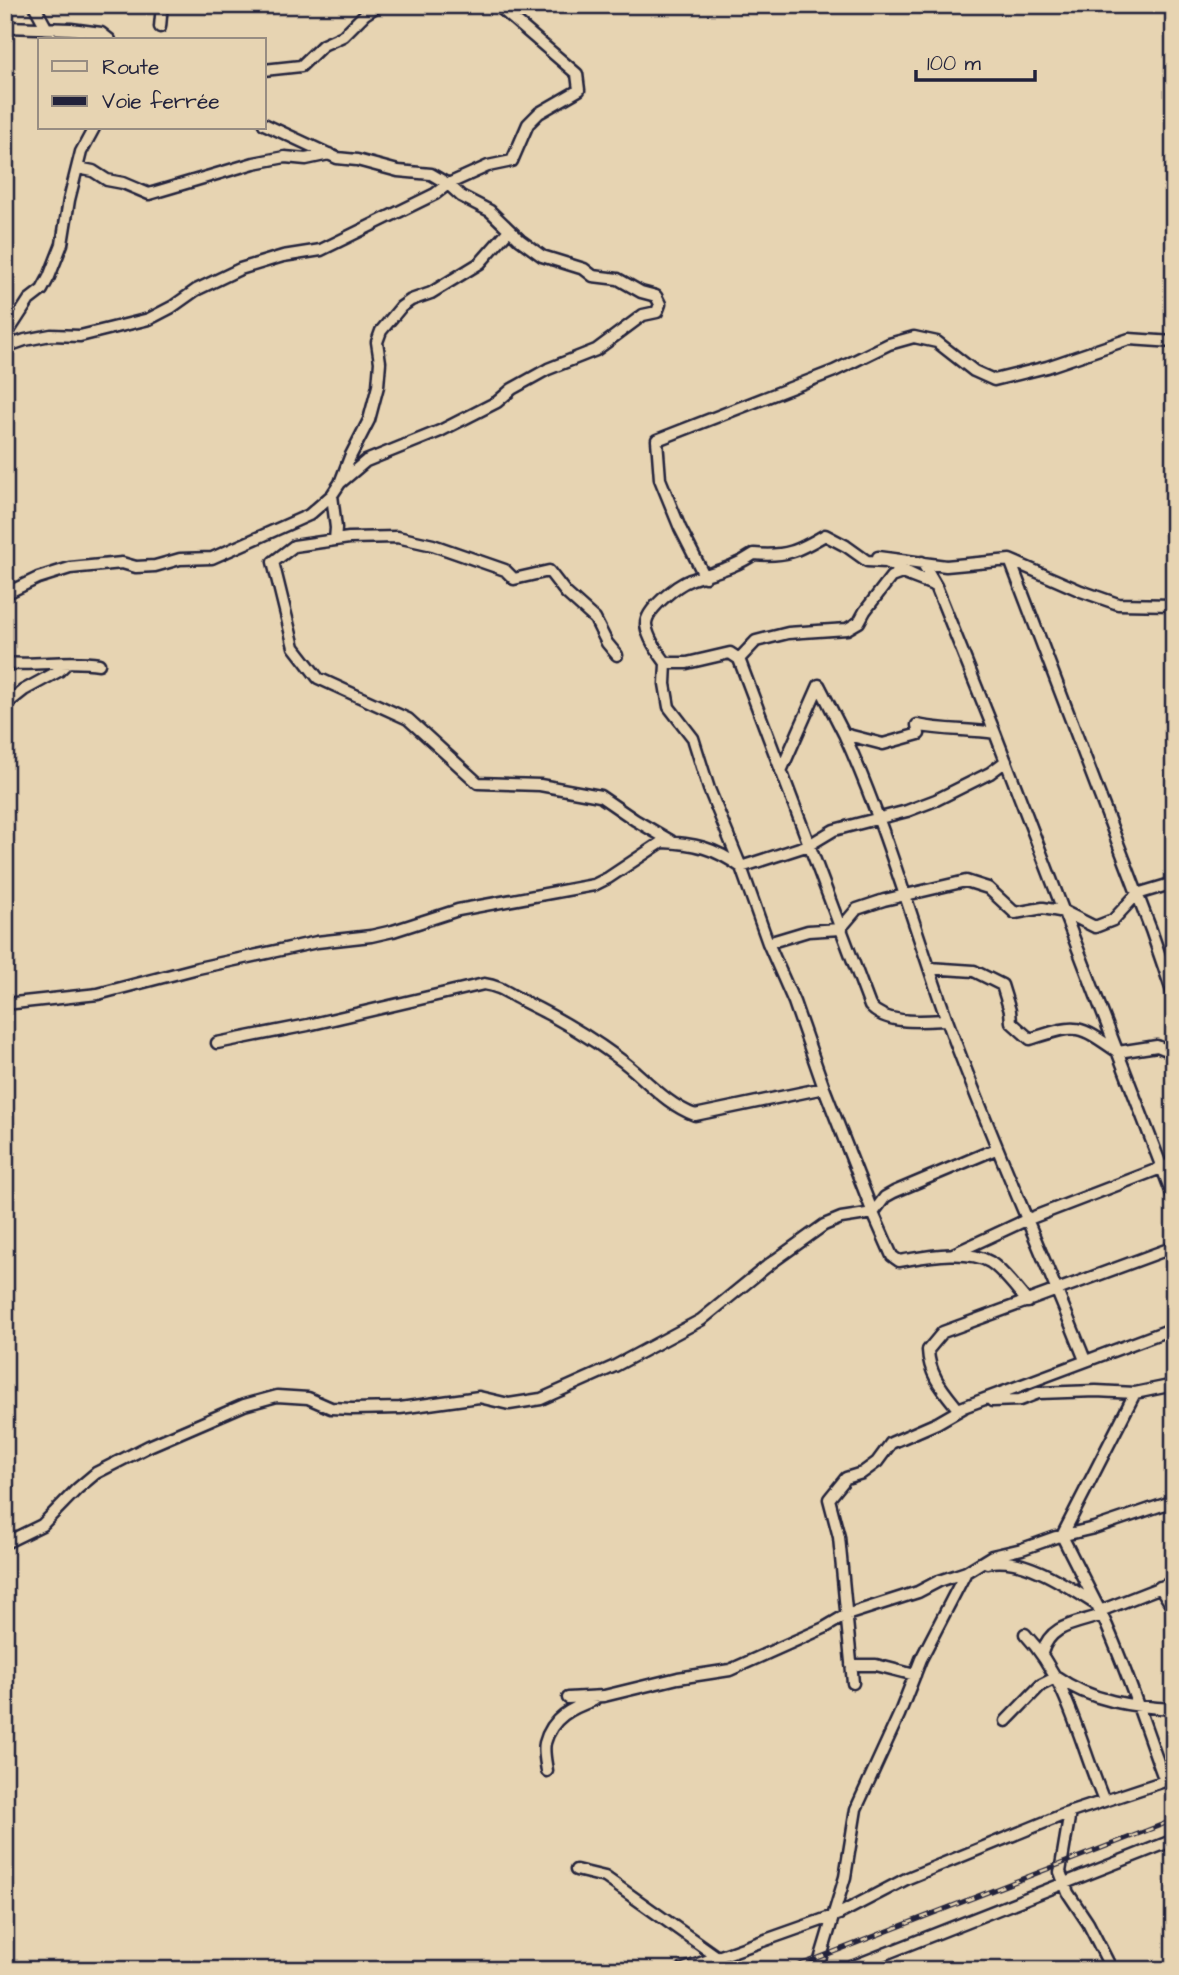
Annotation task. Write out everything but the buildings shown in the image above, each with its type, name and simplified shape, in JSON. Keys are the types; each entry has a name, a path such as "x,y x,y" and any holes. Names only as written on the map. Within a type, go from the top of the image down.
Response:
{"street":[{"path":"34,5 52,38"},
{"path":"160,27 162,5"},
{"path":"266,70 302,66 323,45 343,36 365,14 379,5"},
{"path":"5,347 51,335 80,336 149,318 172,307 196,290 240,269 321,250 435,194 448,184 488,166 512,161 528,124 538,113 579,90 577,74 497,5"},
{"path":"5,27 101,33 107,38"},
{"path":"266,125 337,158 357,160 398,171 431,174 461,196 490,211 542,256 584,269 593,276 618,279 641,292 656,296 660,304 657,312 643,315 596,350 548,369 512,389 497,402 440,431 366,461 340,483"},
{"path":"5,337 29,300 42,290 49,277 62,244 81,152 93,130"},
{"path":"78,168 93,171 107,180 123,183 149,194 254,163 285,157 306,159 329,154"},
{"path":"5,594 38,578 70,568 122,563 136,567 155,566 180,559 212,558 299,521 332,495 369,420 378,386 380,362 377,342 382,331 401,307 411,300 430,293 480,263 509,230"},
{"path":"705,576 680,528 660,479 657,440 834,371 889,344 914,337 937,342 974,371 994,380 1047,367 1129,339 1174,342"},
{"path":"332,495 335,540"},
{"path":"936,586 886,562 867,561 825,535 792,554 754,554 739,565 687,581 659,601 646,624 652,643 666,663 665,684 669,707 693,738 709,789 768,943 794,1002 824,1088 873,1213 895,1259 952,1254 979,1258 991,1263 1028,1302"},
{"path":"617,655 607,643 595,619 566,593 549,571 514,579 505,570 433,545 397,537 335,540 294,546 273,562 294,647 318,678 408,719 478,783 540,785 600,796 635,820 675,842"},
{"path":"860,556 946,566 1010,560 1118,604 1174,604"},
{"path":"1010,560 1174,997"},
{"path":"922,562 936,586 995,733 1174,1199"},
{"path":"739,659 755,641 788,633 847,629 859,622 864,611 891,576 902,573 936,586"},
{"path":"666,663 687,663 730,653 739,659 865,997 876,1013 902,1019 947,1020"},
{"path":"5,663 66,664 75,661 99,664"},
{"path":"5,705 66,664"},
{"path":"781,771 819,684 844,734 906,894 947,1020 996,1149 1085,1360"},
{"path":"844,734 883,744 919,734 917,725 943,731 964,728 995,733"},
{"path":"741,867 809,845 835,830 907,811 967,786 990,774 1006,761"},
{"path":"5,1004 99,994 198,968 317,942 393,931 458,909 594,885 662,842 675,842 723,853 741,867"},
{"path":"768,943 808,931 841,929 857,909 906,894 966,881 988,888 1015,914 1043,908 1065,912 1095,927 1113,920 1137,894 1174,883"},
{"path":"929,968 974,971 1002,985 1011,1022 1030,1039 1067,1028 1086,1030 1118,1052 1157,1046 1174,1053"},
{"path":"217,1043 484,984 498,985 515,997 565,1022 619,1058 679,1109 695,1115 824,1088"},
{"path":"5,1543 42,1525 77,1489 96,1474 149,1446 255,1402 277,1396 308,1398 331,1408 352,1409 400,1408 479,1397 509,1404 541,1399 625,1361 701,1320 771,1263 824,1225 841,1218 873,1213 886,1197 894,1192 996,1149"},
{"path":"952,1254 1026,1220 1174,1163"},
{"path":"958,1409 932,1373 928,1350 943,1332 1174,1247"},
{"path":"853,1683 839,1537 829,1499 846,1478 862,1473 877,1462 891,1443 937,1423 958,1409 1174,1328"},
{"path":"958,1409 998,1399 1020,1400 1038,1393 1135,1393 1174,1385"},
{"path":"1062,1536 1135,1393"},
{"path":"547,1771 544,1744 554,1725 567,1711 604,1696 678,1678 730,1670 824,1628 846,1615 918,1592 966,1572 992,1556 1094,1528 1174,1502"},
{"path":"681,1970 831,1917 908,1878 1070,1812 1169,1779 1137,1707 1124,1664 1062,1536"},
{"path":"977,1566 993,1562 1027,1566 1054,1577 1100,1610"},
{"path":"817,1970 845,1877 856,1809 934,1632 966,1572"},
{"path":"1042,1653 1046,1639 1054,1631 1174,1582"},
{"path":"1160,1587 1174,1609"},
{"path":"1025,1634 1042,1653 1057,1677 1104,1801"},
{"path":"851,1665 876,1665 915,1675"},
{"path":"1057,1677 1072,1688 1137,1707 1174,1709"},
{"path":"1006,1721 1041,1685 1057,1677"},
{"path":"568,1698 604,1696"},
{"path":"1070,1812 1060,1872 1112,1970"},
{"path":"844,1970 1174,1840"},
{"path":"576,1870 605,1877 716,1956"}],"railway":[{"path":"787,1970 1174,1820"}]}
